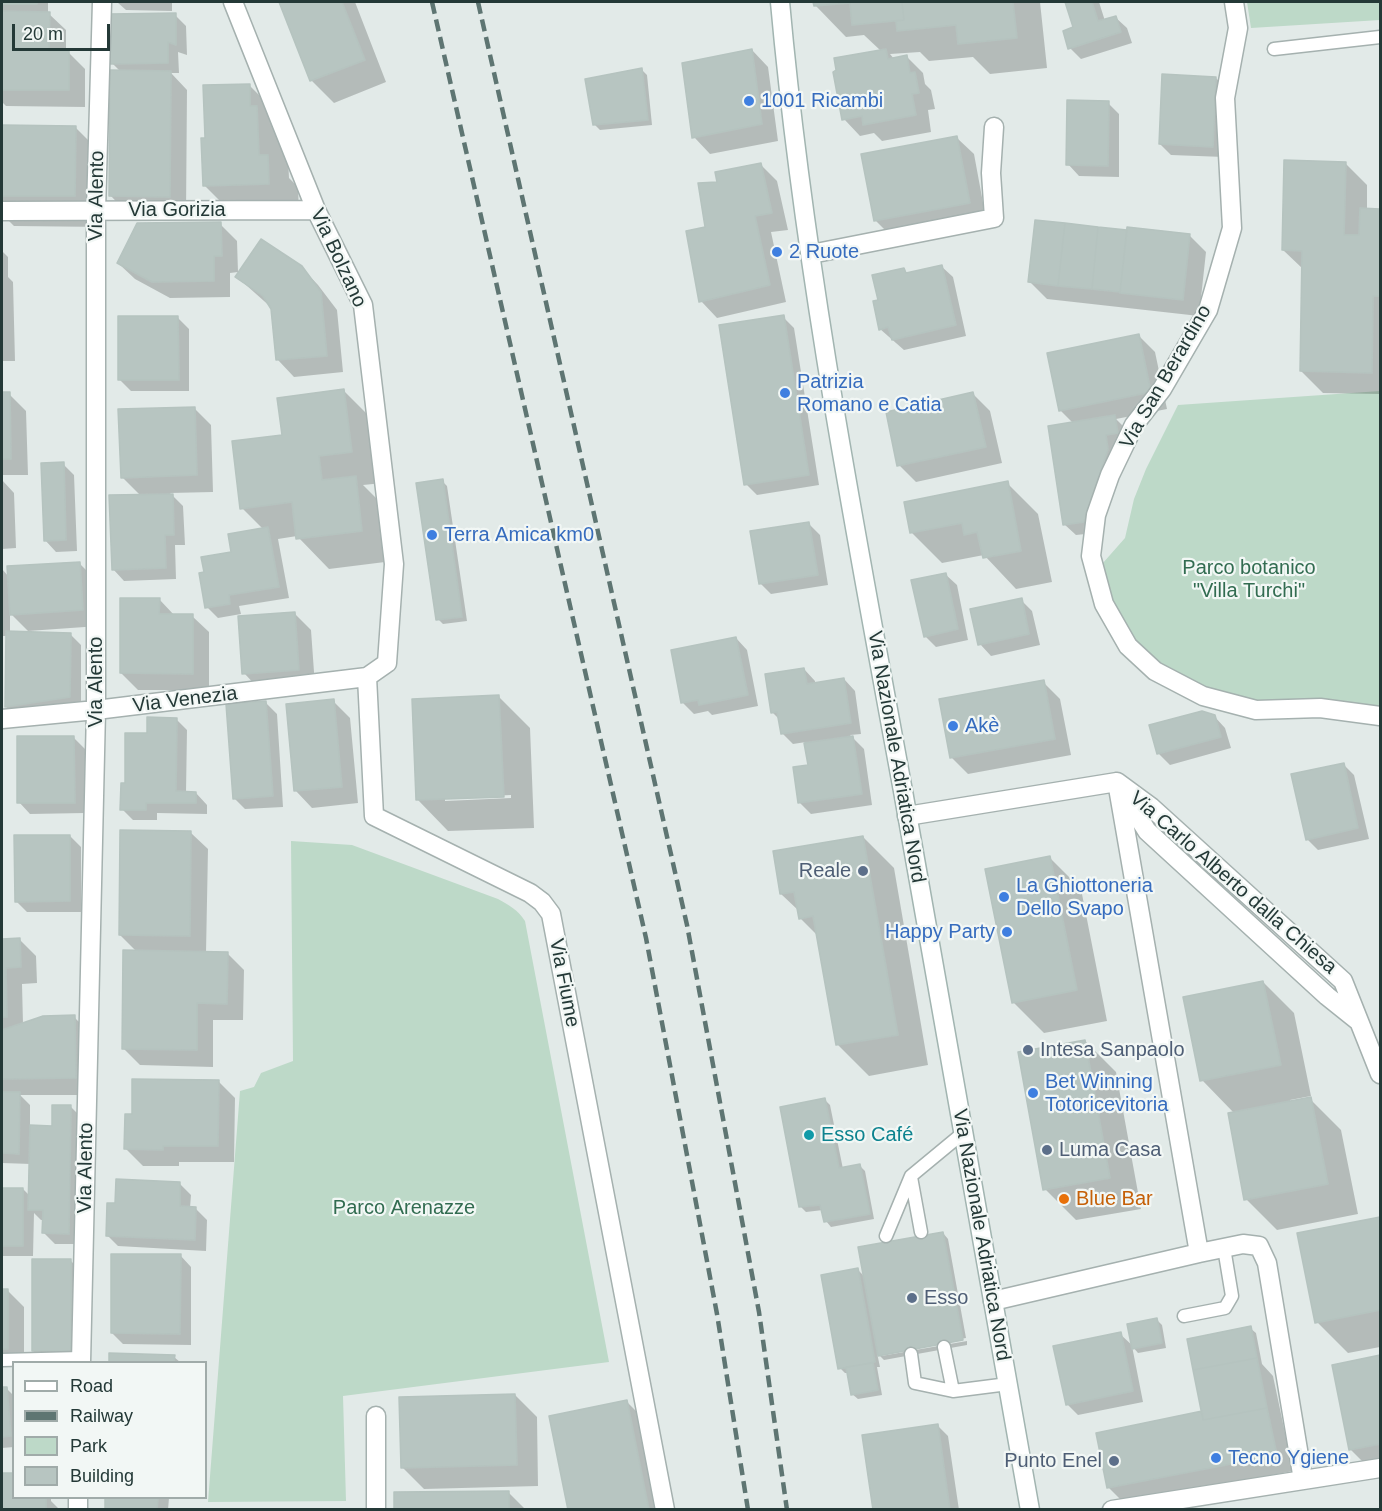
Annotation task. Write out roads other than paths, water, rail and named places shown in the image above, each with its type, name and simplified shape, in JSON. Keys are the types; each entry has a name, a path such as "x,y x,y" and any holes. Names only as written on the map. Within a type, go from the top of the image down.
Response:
{"street":[{"name":"Via Alento","path":"81,1360 96,710 96,210 102,2"},
{"name":"Via Bolzano","path":"233,2 316,210 363,305 394,564 387,663 367,678"},
{"name":"Via Nazionale Adriatica Nord","path":"780,2 785,60 810,254 848,491 1030,1509"},
{"name":"Via San Berardino","path":"1234,2 1238,28 1225,98 1232,228 1208,310 1162,389 1134,425 1110,475 1096,515 1091,556 1104,604 1128,646 1155,671 1203,696 1256,710 1320,708 1380,716"},
{"path":"810,254 994,218 992,173 994,127"},
{"name":"Via Gorizia","path":"2,211 316,210"},
{"name":"Via Venezia","path":"2,719 367,678"},
{"name":"Via Fiume","path":"367,678 374,816 530,893 542,902 550,914 665,1509"},
{"name":"Via Carlo Alberto dalla Chiesa","path":"907,816 1117,782"},
{"name":"Via Carlo Alberto dalla Chiesa","path":"1117,782 1146,831 1327,996 1358,1021 1380,1074"},
{"name":"Via Carlo Alberto dalla Chiesa","path":"1117,782 1199,1253"},
{"path":"993,1302 1199,1253 1243,1244 1259,1246 1267,1263 1303,1480"},
{"path":"375,1509 376,1416"},
{"path":"1112,1509 1380,1468"}],"lane":[{"path":"1274,49 1380,37"},
{"path":"886,1236 911,1176 963,1133"},
{"path":"911,1176 921,1232"},
{"path":"1184,1316 1225,1308 1232,1296 1224,1248"},
{"path":"944,1347 953,1391"},
{"path":"911,1354 915,1383 953,1391 1008,1384"},
{"path":"2,1360 81,1360"}],"railway":[{"path":"432,2 646,938 717,1314 748,1510"},
{"path":"478,2 687,925 759,1312 787,1510"}],"place":[{"name":"1001 Ricambi","path":"749,101"},
{"name":"2 Ruote","path":"777,252"},
{"name":"Patrizia Romano e Catia","path":"785,393"},
{"name":"Terra Amica km0","path":"432,535"},
{"name":"Akè","path":"953,726"},
{"name":"Reale","path":"863,871"},
{"name":"La Ghiottoneria Dello Svapo","path":"1004,897"},
{"name":"Happy Party","path":"1007,932"},
{"name":"Intesa Sanpaolo","path":"1028,1050"},
{"name":"Bet Winning Totoricevitoria","path":"1033,1093"},
{"name":"Esso Café","path":"809,1135"},
{"name":"Luma Casa","path":"1047,1150"},
{"name":"Blue Bar","path":"1064,1199"},
{"name":"Esso","path":"912,1298"},
{"name":"Tecno Ygiene","path":"1216,1458"},
{"name":"Punto Enel","path":"1114,1461"}],"park label":[{"name":"Parco botanico \"Villa Turchi\"","path":"1249,580"},
{"name":"Parco Arenazze","path":"404,1208"}]}
